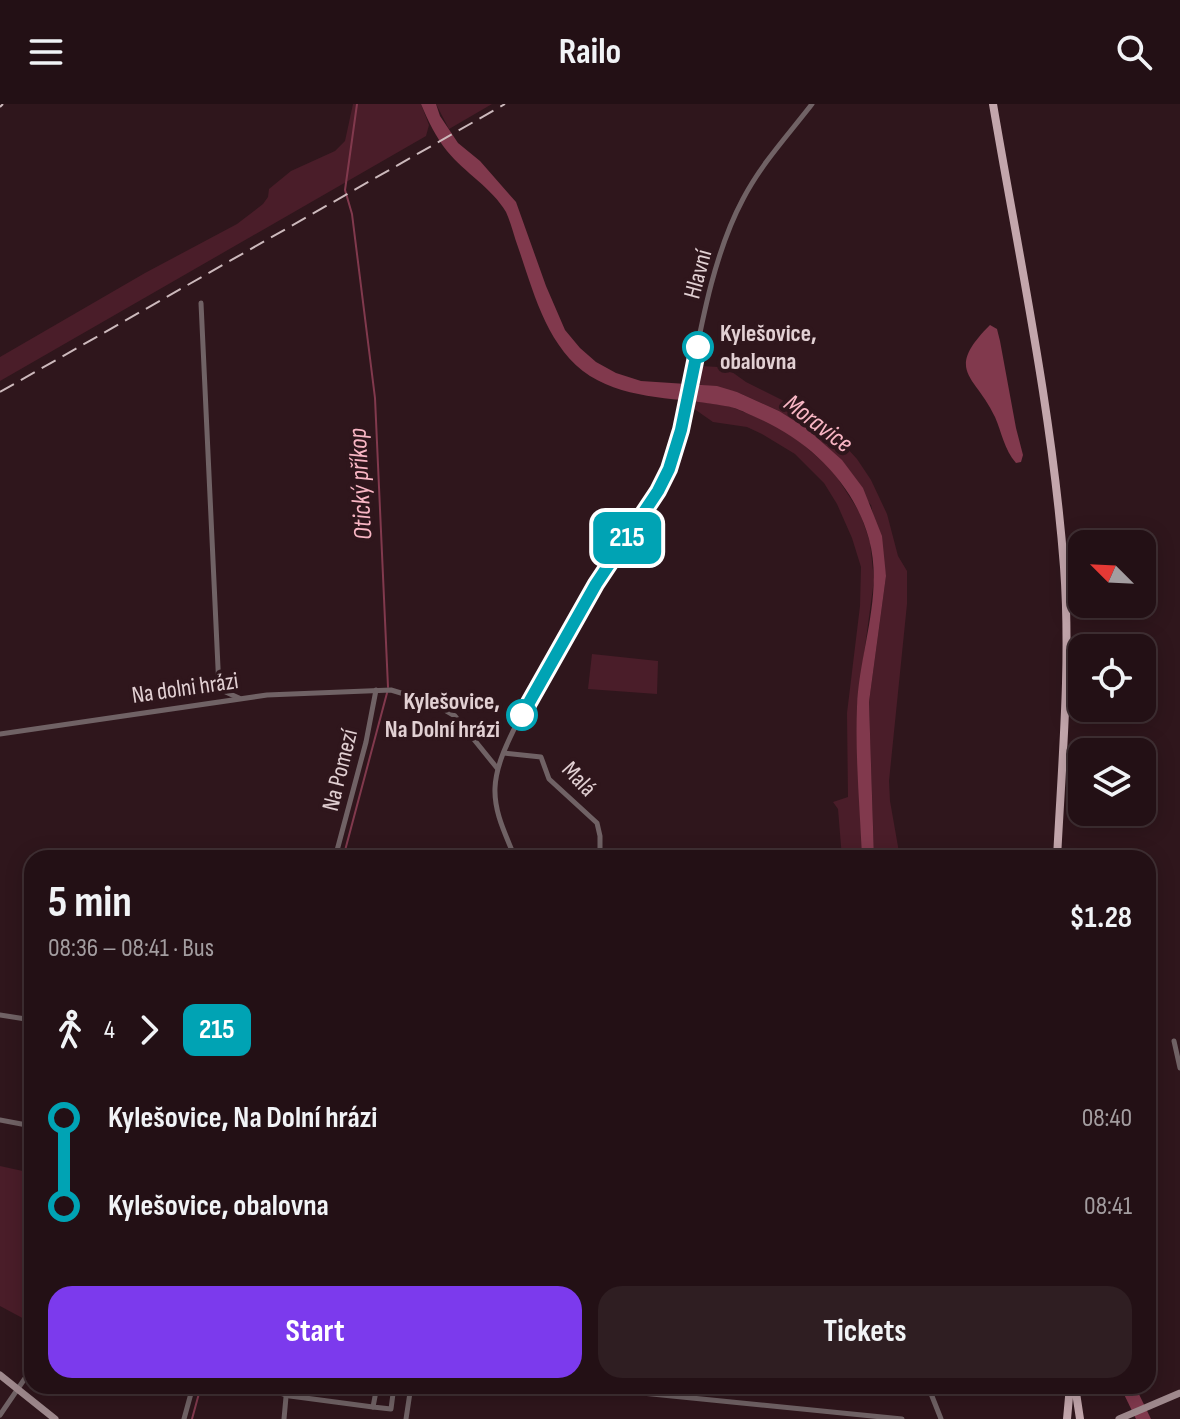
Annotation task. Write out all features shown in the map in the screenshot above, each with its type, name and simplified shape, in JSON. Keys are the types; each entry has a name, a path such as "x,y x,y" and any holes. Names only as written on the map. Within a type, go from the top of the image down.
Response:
{"main road":[{"path":"993,104 1055,475 1064,569 1067,642 1057,850"},
{"path":"0,1375 24,1392"},
{"path":"26,1394 55,1419"},
{"path":"1067,1419 1071,1394"},
{"path":"1074,1394 1080,1419"},
{"path":"1119,1419 1176,1395"}],"street":[{"name":"Hlavní","path":"512,850 496,807 495,789 504,753 530,698 578,615 658,491 675,454 718,266 736,214 755,179 812,104"},
{"path":"201,303 219,689 240,698"},
{"name":"Na Pomezí","path":"337,850 379,690"},
{"name":"Na dolni hrázi","path":"0,734 240,698 391,690 431,702 455,716 498,769"},
{"name":"Malá","path":"504,753 541,757 549,779 597,823 600,850"},
{"path":"0,1015 24,1019"},
{"path":"1174,1041 1180,1068"},
{"path":"0,1120 24,1124"},
{"path":"0,1415 24,1380"},
{"path":"184,1419 191,1394"},
{"path":"284,1419 285,1394 391,1409 393,1394"},
{"path":"373,1407 375,1394"},
{"path":"406,1419 410,1394"},
{"path":"645,1394 832,1415 902,1419"},
{"path":"931,1394 941,1419"}],"shaded area":[{"path":"353,104 421,104 429,125 426,136 0,381 0,357 237,224 263,204 269,189 291,171 335,151 345,141"},
{"path":"421,104 436,104 440,116 458,143 480,161 516,202 565,330 596,362 641,381 717,386 779,411 806,428 842,460 863,488 882,536 886,576 869,702 874,850 862,850 857,764 859,686 872,602 873,560 862,518 852,499 840,481 809,450 792,437 743,411 622,390 590,376 575,364 544,318 506,212 493,195 447,151 432,129"},
{"path":"436,104 492,104 449,129"},
{"path":"990,325 997,329 1000,341 1023,455 1021,462 1016,463 1009,452 995,417 968,373 968,353"},
{"path":"701,366 718,367 800,409 835,435 857,459 887,514 898,556 907,571 907,604 889,781 899,850 874,850 869,702 886,576 871,505 779,411 737,392 697,384"},
{"path":"694,401 729,406 773,424 798,440 833,471 860,513 870,542 874,580 857,706 862,850 841,850 838,809 833,802 848,797 847,713 860,606 861,567 852,538 824,483 795,454 747,427 713,422 693,408"},
{"path":"592,654 658,661 657,694 588,689"},
{"path":"0,1166 24,1171 24,1319 0,1306"},
{"path":"1124,1394 1139,1394 1151,1419 1136,1419"}],"waterway":[{"name":"Otický příkop","path":"357,104 345,190 352,214 375,398 388,687"},
{"name":"Otický příkop","path":"345,850 387,693"},
{"name":"Otický příkop","path":"192,1419 199,1394"}],"railway":[{"path":"0,107 3,104"},
{"path":"0,392 505,104"}],"bus line":[{"name":"215","path":"522,715 596,584 658,491 669,469 681,430 698,347"}],"place":[{"name":"Kylešovice, obalovna","path":"698,347"},
{"name":"Kylešovice, Na Dolní hrázi","path":"522,715"}],"water label":[{"name":"Moravice","path":"818,424"}]}
